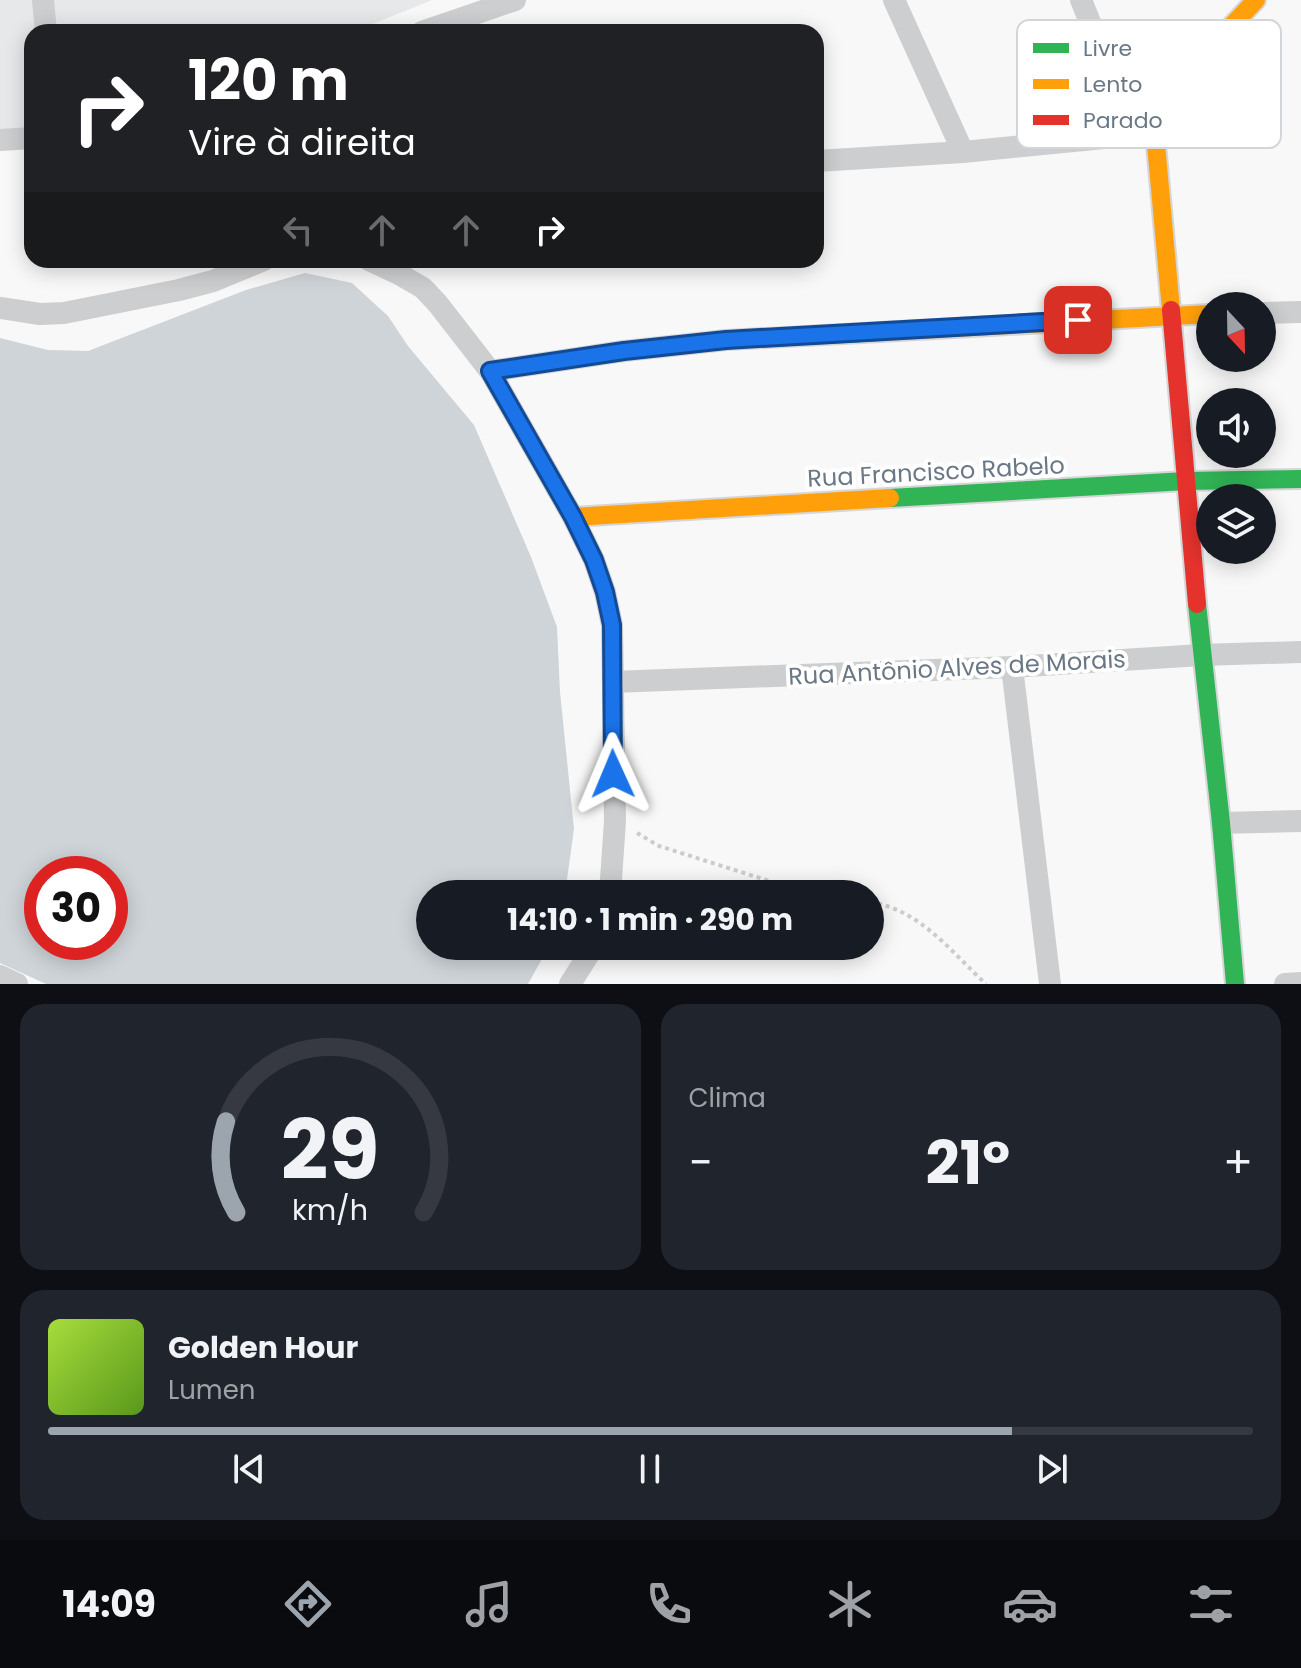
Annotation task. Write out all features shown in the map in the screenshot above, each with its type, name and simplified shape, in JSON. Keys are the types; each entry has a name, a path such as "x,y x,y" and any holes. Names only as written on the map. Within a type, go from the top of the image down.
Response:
{"street":[{"path":"43,0 45,24"},
{"path":"445,24 515,0"},
{"path":"894,0 963,152"},
{"path":"1081,0 1091,20"},
{"path":"1237,20 1256,0"},
{"path":"0,140 24,138"},
{"path":"824,161 1017,146"},
{"path":"1147,148 1171,315 1201,655 1221,823 1235,984"},
{"path":"0,308 40,314 64,313 179,290 245,268"},
{"path":"386,268 423,288 490,371 594,560 612,625 615,821 611,880"},
{"path":"1276,313 1301,312"},
{"path":"490,371 726,340 1196,314"},
{"name":"Rua Francisco Rabelo","path":"573,517 1186,481 1301,479"},
{"name":"Rua Antônio Alves de Morais","path":"613,682 1301,652"},
{"path":"1012,667 1050,984"},
{"path":"1221,823 1301,821"},
{"path":"570,984 585,960"},
{"path":"0,976 17,984"},
{"path":"1285,984 1301,983"}],"path":[{"path":"615,821 659,846 766,880"},
{"path":"884,905 909,914 986,984"}],"shaded area":[{"path":"0,0 432,0 373,24 24,24 24,146 0,148"},
{"path":"305,273 352,283 388,316 408,346 474,425 531,557 557,627 560,692 574,829 567,880 416,880 416,960 541,960 528,984 46,984 0,963 0,338 48,350 88,351 246,290"}],"traffic: fast":[{"path":"490,371 726,340 881,332"},
{"path":"890,498 1186,481 1301,479"},
{"path":"1197,604 1235,984"}],"traffic: slow":[{"path":"1237,20 1256,0"},
{"path":"1156,148 1171,310"},
{"path":"881,332 1196,315"},
{"path":"573,517 890,498"}],"traffic: jam":[{"path":"1171,310 1197,604"}],"route":[{"path":"613,774 612,625 605,592 594,560 573,517 490,371 726,340 1078,320"}]}
